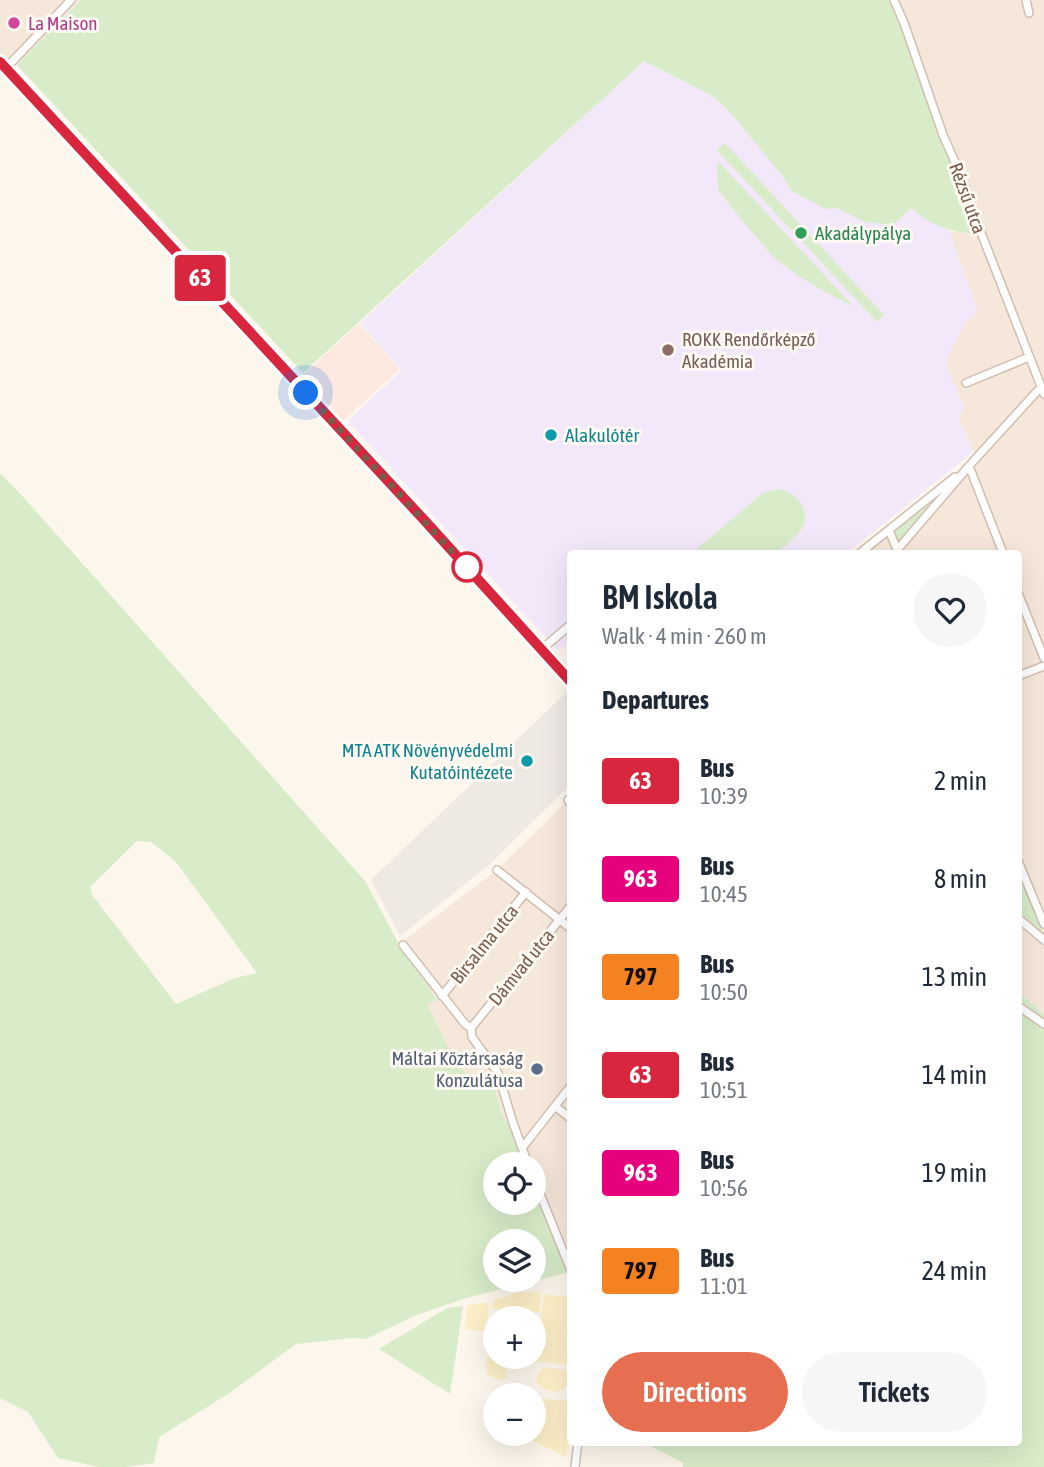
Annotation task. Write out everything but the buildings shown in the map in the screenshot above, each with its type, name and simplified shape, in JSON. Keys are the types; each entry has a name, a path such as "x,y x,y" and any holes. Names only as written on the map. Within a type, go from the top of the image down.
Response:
{"street":[{"path":"71,0 3,65 567,678"},
{"name":"Rézsű utca","path":"894,0 943,135 1043,391"},
{"path":"1026,0 1029,13"},
{"path":"966,383 1029,357"},
{"path":"900,550 969,466 1043,391"},
{"path":"864,550 969,466"},
{"path":"969,466 1002,550"},
{"path":"889,530 897,550"},
{"path":"1022,603 1044,659"},
{"path":"542,649 567,628"},
{"path":"1022,674 1044,666"},
{"path":"1022,869 1040,903 1044,925"},
{"path":"497,870 567,925"},
{"name":"Birsalma utca","path":"442,996 526,892"},
{"name":"Dámvad utca","path":"471,1028 567,911"},
{"path":"1022,921 1044,940"},
{"path":"403,946 471,1028 472,1037 498,1073 524,1152"},
{"path":"1022,1009 1044,1024"},
{"path":"522,1148 567,1091"},
{"path":"555,1106 567,1116"},
{"path":"546,1209 567,1261"},
{"path":"575,1467 578,1446"}],"shaded area":[{"path":"0,0 81,0 17,65 3,61 0,57"},
{"path":"894,0 1044,0 1044,1014 1022,996 1022,550 868,550 978,461 959,420 964,407 946,363 967,321 978,310 949,231 981,236"},
{"name":"ROKK Rendőrképző Akadémia","path":"644,61 711,95 836,208 850,214 911,208 949,231 978,310 967,321 946,363 964,407 959,420 973,452 851,550 567,550 567,644 558,651 348,421 402,370 360,323"},
{"path":"359,324 400,369 341,422 301,377"},
{"path":"567,692 567,788 490,864 400,936 371,880"},
{"path":"567,801 567,1261 546,1209 546,1152 524,1152 501,1112 491,1074 472,1083 448,1047 427,1004 437,1000 399,944 497,870"}],"green space":[{"path":"81,0 894,0 982,236 936,225 911,208 893,225 866,222 836,208 826,209 792,191 728,110 711,95 644,61 303,373 17,65"},
{"name":"Akadálypálya","path":"725,143 884,315 877,322 717,150"},
{"path":"718,161 853,306 798,276 773,257 719,191"},
{"path":"0,473 365,881 399,944 437,1000 427,1004 448,1047 472,1083 491,1073 501,1112 524,1152 483,1152 483,1215 546,1215 546,1209 567,1261 567,1273 546,1278 546,1229 483,1229 483,1292 490,1292 414,1316 366,1339 296,1344 231,1392 159,1437 154,1463 99,1467 58,1458 28,1412 0,1398","holes":["137,841 151,842 176,862 257,973 235,978 176,1004 93,896 90,887"]},
{"path":"778,489 785,491 797,498 801,504 804,509 804,523 793,539 780,550 697,550 698,548 763,493"},
{"path":"927,502 930,508 899,543 892,529"},
{"path":"1022,879 1042,927 1042,930 1022,916"},
{"path":"1022,996 1044,1014 1044,1467 683,1467 683,1463 651,1446 1022,1446"},
{"path":"463,1306 450,1394 379,1349 447,1308"}],"sand":[{"path":"519,1292 541,1293 540,1306 492,1306 493,1301"},
{"path":"544,1294 567,1297 567,1365 546,1362"},
{"path":"489,1302 489,1306 483,1306 483,1331 465,1329 467,1305"},
{"path":"546,1367 565,1370 567,1385 562,1390 551,1391 546,1389 546,1383 538,1383 537,1375"},
{"path":"486,1369 506,1369 505,1380 487,1374"},
{"path":"546,1399 567,1401 566,1457 543,1446 546,1446"}],"bus line":[{"name":"63","path":"0,62 567,678"}],"place":[{"name":"La Maison","path":"14,23"},
{"name":"Akadálypálya","path":"801,233"},
{"name":"ROKK Rendőrképző Akadémia","path":"668,350"},
{"name":"Alakulótér","path":"551,435"},
{"name":"MTA ATK Növényvédelmi Kutatóintézete","path":"527,761"},
{"name":"Máltai Köztársaság Konzulátusa","path":"537,1069"}],"route":[{"path":"306,393 473,574 467,567"}]}
